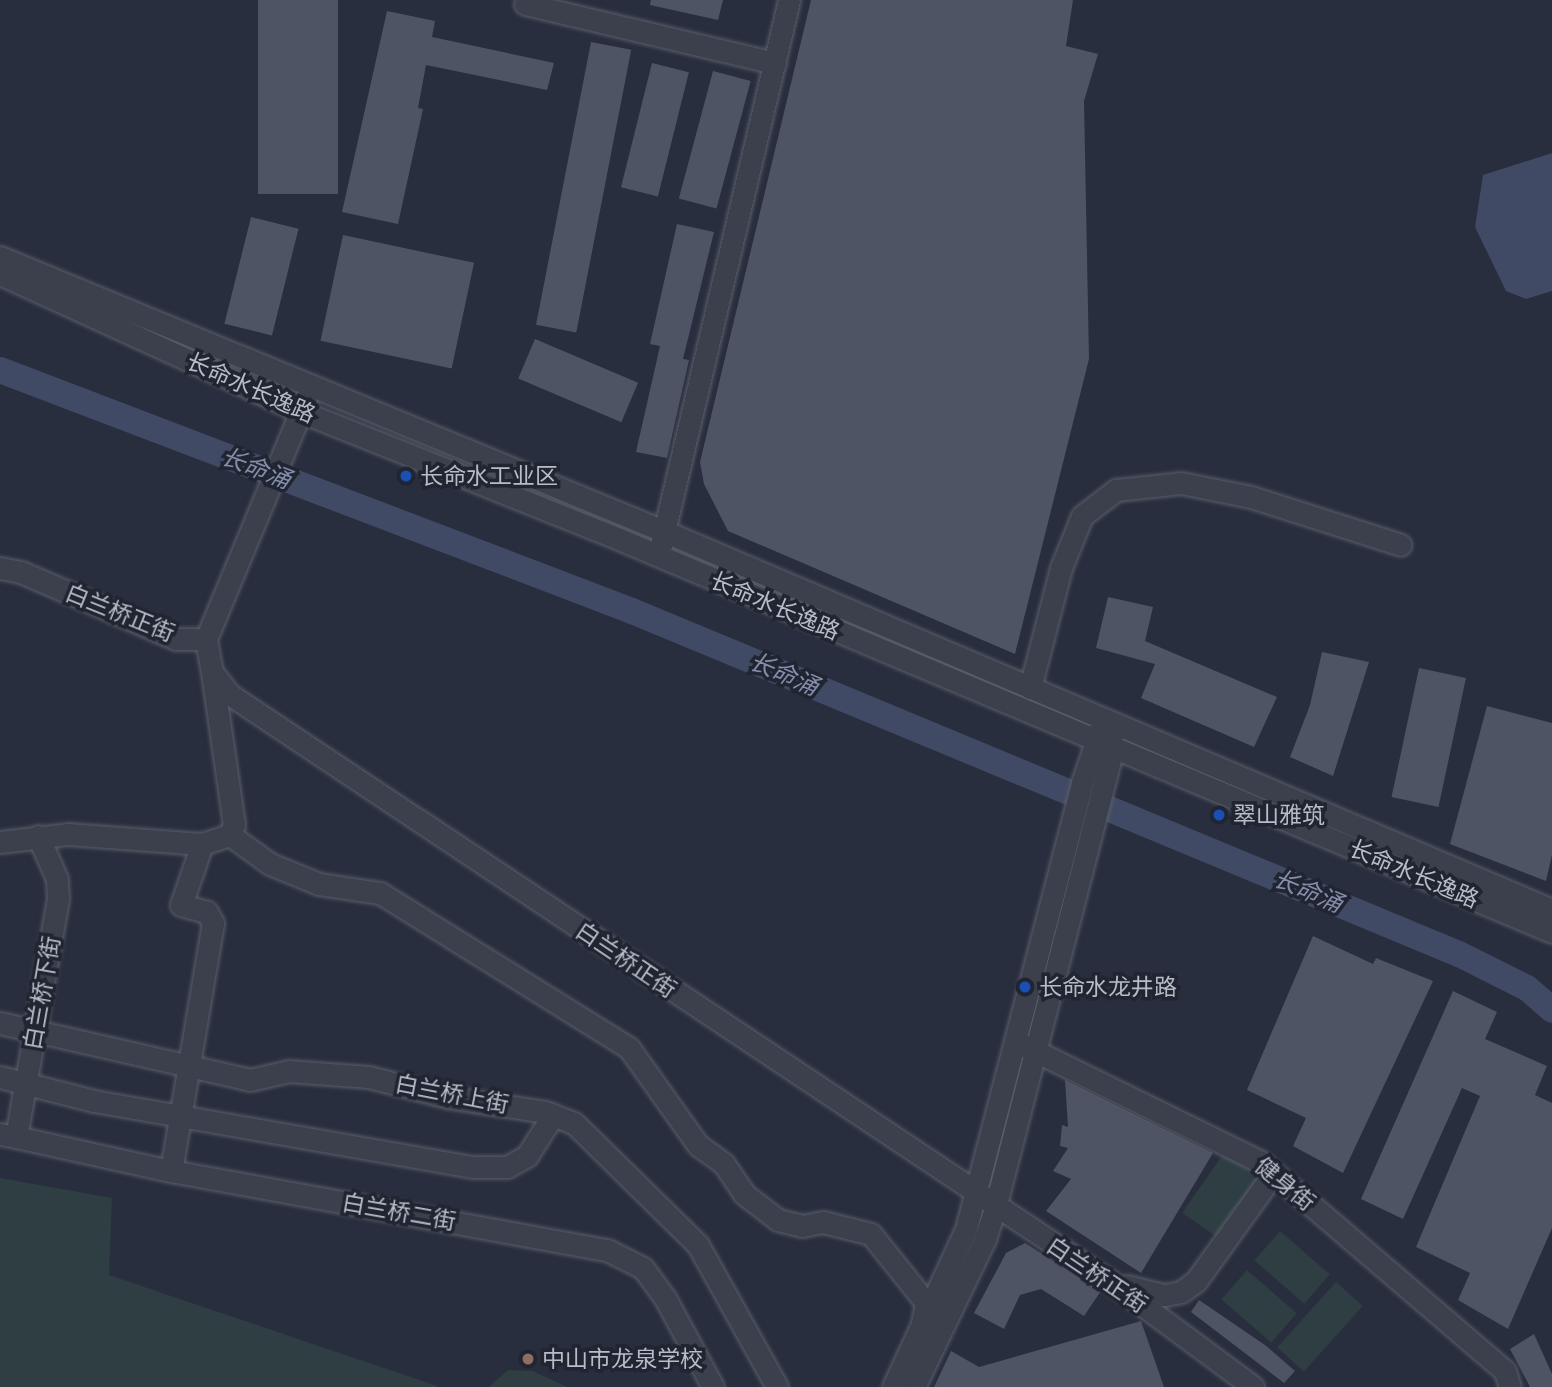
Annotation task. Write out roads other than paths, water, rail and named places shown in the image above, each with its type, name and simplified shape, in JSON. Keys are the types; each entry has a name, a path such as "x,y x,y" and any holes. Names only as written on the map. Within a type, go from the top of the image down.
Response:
{"street":[{"path":"656,556 666,532 789,0"},
{"path":"525,4 775,63"},
{"name":"长命水长逸路","path":"0,257 666,532 1552,910"},
{"name":"长命水长逸路","path":"0,274 302,412 656,556 1552,932"},
{"path":"206,639 282,451 302,412 311,387"},
{"path":"1030,688 1061,568 1082,516 1116,490 1181,483 1251,497 1401,545"},
{"name":"白兰桥正街","path":"0,568 21,572 176,639 206,639 212,672 229,694 986,1202 1110,1281 1253,1387"},
{"path":"212,672 234,824 230,835"},
{"path":"914,1387 985,1239 986,1202 1079,829 1104,744 1108,719"},
{"path":"0,842 38,836 202,844 230,835"},
{"path":"230,835 271,864 319,884 380,893 629,1048 698,1144 724,1164 744,1194 778,1220 802,1226 823,1222 871,1234 926,1303 922,1323"},
{"name":"白兰桥下街","path":"8,1135 26,1084 58,899 57,879 38,836"},
{"path":"171,1171 213,923 207,912 181,905 202,844"},
{"name":"白兰桥上街","path":"0,1023 250,1080 288,1071 369,1077 447,1097 553,1115 574,1123 698,1245 777,1387"},
{"name":"健身街","path":"1024,1046 1261,1162 1506,1371 1510,1387"},
{"path":"0,1077 180,1116 484,1167 507,1167 527,1156 553,1115"},
{"name":"白兰桥二街","path":"8,1135 171,1171 607,1250 643,1268 665,1298 713,1387"},
{"path":"1110,1281 1164,1296 1181,1293 1196,1281 1274,1173"},
{"path":"892,1387 922,1323 986,1202"}],"water":[{"path":"1552,153 1552,291 1526,299 1506,291 1475,227 1483,175"}],"waterway":[{"name":"长命涌","path":"0,370 632,611 1459,954 1527,988 1552,1010"}],"place":[{"name":"长命水工业区","path":"406,476"},
{"name":"翠山雅筑","path":"1219,815"},
{"name":"长命水龙井路","path":"1025,987"},
{"name":"中山市龙泉学校","path":"528,1359"}]}
